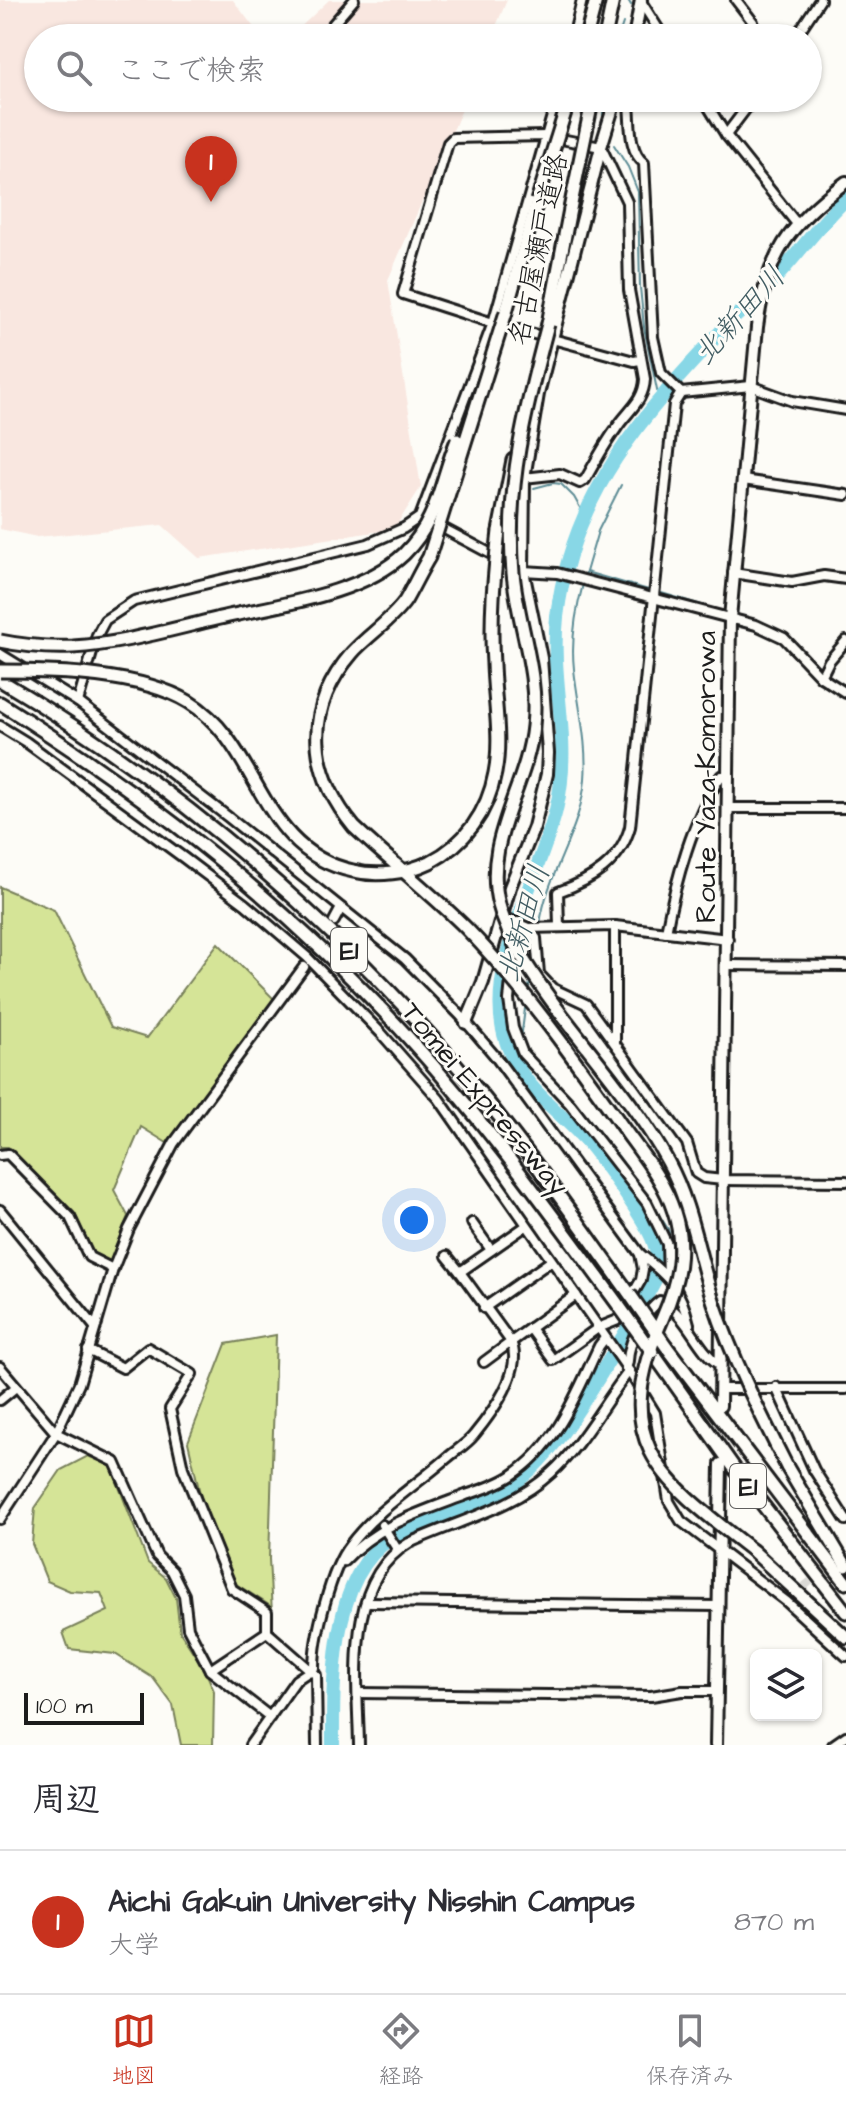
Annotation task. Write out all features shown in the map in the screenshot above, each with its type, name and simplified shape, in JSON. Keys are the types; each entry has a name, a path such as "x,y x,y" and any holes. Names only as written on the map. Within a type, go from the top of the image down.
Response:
{"highway":[{"path":"589,24 596,0"},
{"path":"608,24 613,0"},
{"name":"名古屋瀬戸道路","path":"484,377 565,112"},
{"name":"名古屋瀬戸道路","path":"525,409 548,324 590,112"},
{"path":"0,641 56,647 108,643 317,594 372,575 401,557 432,517 445,469 484,377"},
{"path":"484,377 429,557 410,587 406,600 353,652 326,694 318,724 322,772 335,801 354,827 449,911 523,992 587,1077 669,1197 678,1228 680,1258 673,1290 643,1370 639,1403 644,1437 668,1480 700,1510 753,1551 846,1637"},
{"path":"0,671 102,678 146,685 179,697 215,724 234,749 277,821 313,855 341,868 374,874 409,869 432,861 454,846 478,819 486,805 496,770 493,592 504,501 525,409"},
{"path":"525,409 513,482 511,529 513,576 532,673 535,710 530,746 496,858 494,873 498,903 511,937 538,981 668,1161 689,1212 706,1280 756,1407 787,1467 846,1566"},
{"name":"Tomei Expressway","path":"0,680 151,781 252,862 347,948 428,1032 527,1152 666,1346 846,1583"},
{"name":"Tomei Expressway","path":"0,703 97,766 208,849 340,966 458,1095 506,1153 735,1469 846,1612"}],"main road":[{"path":"637,24 641,1"},
{"path":"466,1023 483,982 501,916 538,812 548,763 541,658 523,571 524,478 538,394 612,112"},
{"name":"Route Yaza-Komorowa","path":"720,1406 730,618 751,386 762,290 781,245 797,224 844,188"},
{"path":"716,1745 721,1464"}],"street":[{"path":"333,24 354,0"},
{"path":"576,24 582,0"},
{"path":"736,0 753,22"},
{"path":"804,24 820,0"},
{"path":"641,1 655,24"},
{"path":"78,702 97,635 105,620 134,601 368,544 420,517 493,323 553,112"},
{"path":"630,112 634,151 644,163 653,337 658,366 667,382 679,392 751,386 792,401 846,410"},
{"path":"712,112 726,135 797,224"},
{"path":"726,135 743,112"},
{"path":"524,478 553,473 580,483 585,480 617,427 642,397 645,379 629,290 627,202 601,147 546,136 453,138 448,143 403,294 493,323 634,361 640,360"},
{"path":"559,926 558,892 580,884 607,867 628,834 674,404 679,392"},
{"path":"743,480 846,495"},
{"path":"420,517 523,571 557,573 756,625 784,638 821,677 846,693"},
{"path":"733,573 792,582 824,576 846,579"},
{"path":"821,677 829,661 846,641"},
{"path":"0,654 78,702 405,959 466,1023 528,1098 640,1254 668,1277 683,1299 689,1325"},
{"path":"0,726 245,904 307,957 381,1033 439,1099 628,1369 655,1413 672,1509 692,1531 787,1602 846,1656"},
{"path":"666,932 674,891 709,794 721,776 729,776"},
{"path":"729,808 846,808"},
{"path":"334,921 341,908"},
{"path":"501,916 528,928 536,938 539,974 552,988 586,1004 687,1143 696,1173 704,1178 723,1180 846,1181"},
{"path":"517,922 509,1000 513,1028 523,1054 570,1104 647,1203 667,1244 668,1277"},
{"path":"615,926 615,1043"},
{"path":"528,928 615,926 728,939"},
{"path":"727,965 846,966"},
{"path":"0,1519 56,1433 79,1384 113,1269 129,1229 174,1143 304,967"},
{"path":"0,1155 8,1154 70,1217 89,1257 113,1269"},
{"path":"0,1210 95,1327"},
{"path":"472,1223 491,1250"},
{"path":"460,1272 526,1226"},
{"path":"530,1328 553,1360 598,1328 618,1320 641,1280 643,1269 640,1254"},
{"path":"250,1745 296,1680 314,1668 316,1645 338,1567 351,1542 473,1437 511,1380 514,1351 511,1342 447,1256"},
{"path":"484,1308 551,1261"},
{"path":"484,1362 576,1295"},
{"path":"359,1745 358,1636 361,1614 374,1580 396,1548 497,1507 536,1485 565,1459 628,1369 630,1347 650,1308 660,1301 673,1307 710,1358 721,1366"},
{"path":"338,1567 355,1548 384,1529 494,1485 532,1459 571,1407 605,1338"},
{"path":"88,1350 123,1368 148,1348 192,1374 170,1409 183,1468 232,1589 267,1612 267,1632 316,1675 317,1745"},
{"path":"0,1367 56,1433 115,1462 157,1556 172,1571 184,1595 188,1628 210,1670 270,1717"},
{"path":"0,1400 16,1387"},
{"path":"776,1387 814,1470 846,1520"},
{"path":"721,1389 846,1389"},
{"path":"377,1517 396,1548"},
{"path":"787,1602 794,1594"},
{"path":"367,1602 717,1606"},
{"path":"210,1670 267,1632"},
{"path":"358,1693 651,1696 682,1691 716,1691"},
{"path":"833,1745 846,1736"}],"shaded area":[{"path":"0,0 233,0 251,24 24,24 24,112 461,112 388,280 421,487 394,529 199,558 162,525 37,537 0,529"},
{"path":"329,0 507,0 497,24 304,24"}],"green space":[{"path":"0,887 54,910 111,1027 147,1038 218,943 276,1001 167,1143 141,1127 114,1190 128,1216 110,1262 93,1253 75,1214 8,1147 0,1147"},
{"path":"276,1335 269,1559 273,1631 269,1605 236,1584 202,1502 188,1442 226,1344"},
{"path":"88,1456 111,1466 148,1563 166,1578 176,1598 180,1632 206,1672 214,1691 213,1745 181,1745 173,1705 153,1678 115,1654 69,1649 63,1632 108,1611 101,1593 70,1591 47,1581 32,1544 35,1508 61,1470"}],"waterway":[{"path":"628,0 631,5"},
{"path":"603,112 603,121"},
{"path":"614,145 628,167 638,192 644,327 659,400"},
{"name":"北新田川","path":"333,1745 336,1656 349,1595 361,1569 379,1547 403,1532 492,1497 506,1490 531,1469 553,1446 580,1407 655,1280 657,1252 643,1221 589,1144 523,1075 507,1044 501,1017 501,987 515,926 548,837 561,785 557,617 565,573 578,532 616,458 640,424 696,358 771,283 846,199"},
{"path":"534,488 561,484 574,497 584,515"},
{"path":"586,572 598,531 621,485"},
{"path":"585,578 586,572 652,591"},
{"path":"540,924 549,887 577,816 585,779 584,738 573,659 583,584"},
{"path":"658,592 722,611"},
{"path":"528,991 531,978"},
{"path":"521,1039 526,1001"},
{"path":"585,1117 645,1193"},
{"path":"651,1202 668,1229 674,1253"}],"tunnel":[{"path":"304,967 330,927"},
{"path":"720,1416 721,1452"},
{"path":"795,1594 846,1552"}],"place":[{"name":"Aichi Gakuin University Nisshin Campus","path":"211,202"}]}
